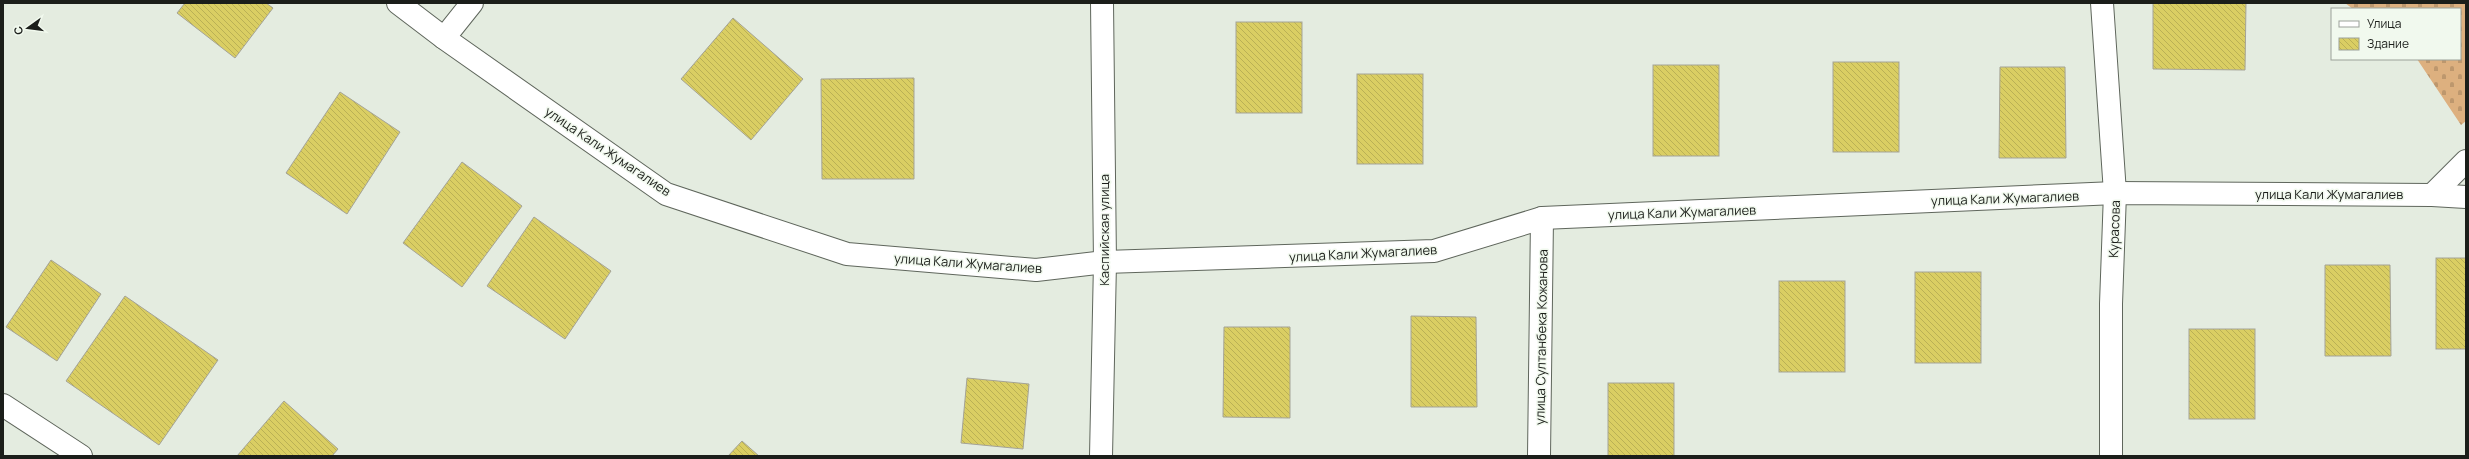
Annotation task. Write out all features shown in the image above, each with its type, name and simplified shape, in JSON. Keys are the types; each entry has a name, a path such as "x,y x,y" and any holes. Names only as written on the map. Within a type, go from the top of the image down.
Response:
{"street":[{"name":"улица Кали Жумагалиев","path":"398,3 444,38 666,194 847,254 1036,270 1105,262 1434,251 1542,218 2115,193 2432,195 2466,197"},
{"path":"444,38 472,3"},
{"name":"Каспийская улица","path":"1101,456 1105,262 1102,3"},
{"name":"Курасова","path":"2102,3 2115,193 2111,304 2112,456"},
{"path":"2432,195 2466,161"},
{"name":"улица Султанбека Кожанова","path":"1539,456 1542,218"},
{"path":"3,405 81,456"}],"green space":[{"path":"2345,3 2466,3 2466,121 2461,125 2418,60 2461,60 2461,8 2352,8"}],"building":[{"path":"185,3 266,3 273,8 235,58 177,13"},
{"path":"2153,3 2246,3 2245,70 2153,69"},
{"path":"733,18 803,79 751,140 681,79"},
{"path":"1236,22 1302,22 1302,113 1236,113"},
{"path":"1833,62 1899,62 1899,152 1833,152"},
{"path":"1653,65 1719,65 1719,156 1653,156"},
{"path":"2000,67 2065,67 2066,158 1999,158"},
{"path":"1357,74 1423,74 1423,164 1357,164"},
{"path":"914,78 914,179 822,179 821,79"},
{"path":"340,92 400,132 347,214 286,173"},
{"path":"462,162 522,206 462,287 403,243"},
{"path":"534,217 611,271 565,339 487,286"},
{"path":"2436,258 2466,258 2466,349 2436,349"},
{"path":"51,260 101,294 57,361 6,327"},
{"path":"2325,265 2390,265 2391,356 2325,356"},
{"path":"1915,272 1981,272 1981,363 1915,363"},
{"path":"1779,281 1845,281 1845,372 1779,372"},
{"path":"125,296 218,360 159,445 66,381"},
{"path":"1411,316 1476,317 1477,407 1411,407"},
{"path":"1224,327 1290,327 1290,418 1223,417"},
{"path":"2189,329 2255,329 2255,419 2189,419"},
{"path":"967,378 1029,384 1023,449 961,443"},
{"path":"1608,383 1674,383 1674,456 1608,456"},
{"path":"284,401 338,449 332,456 237,456"},
{"path":"742,441 759,456 728,456"}]}
